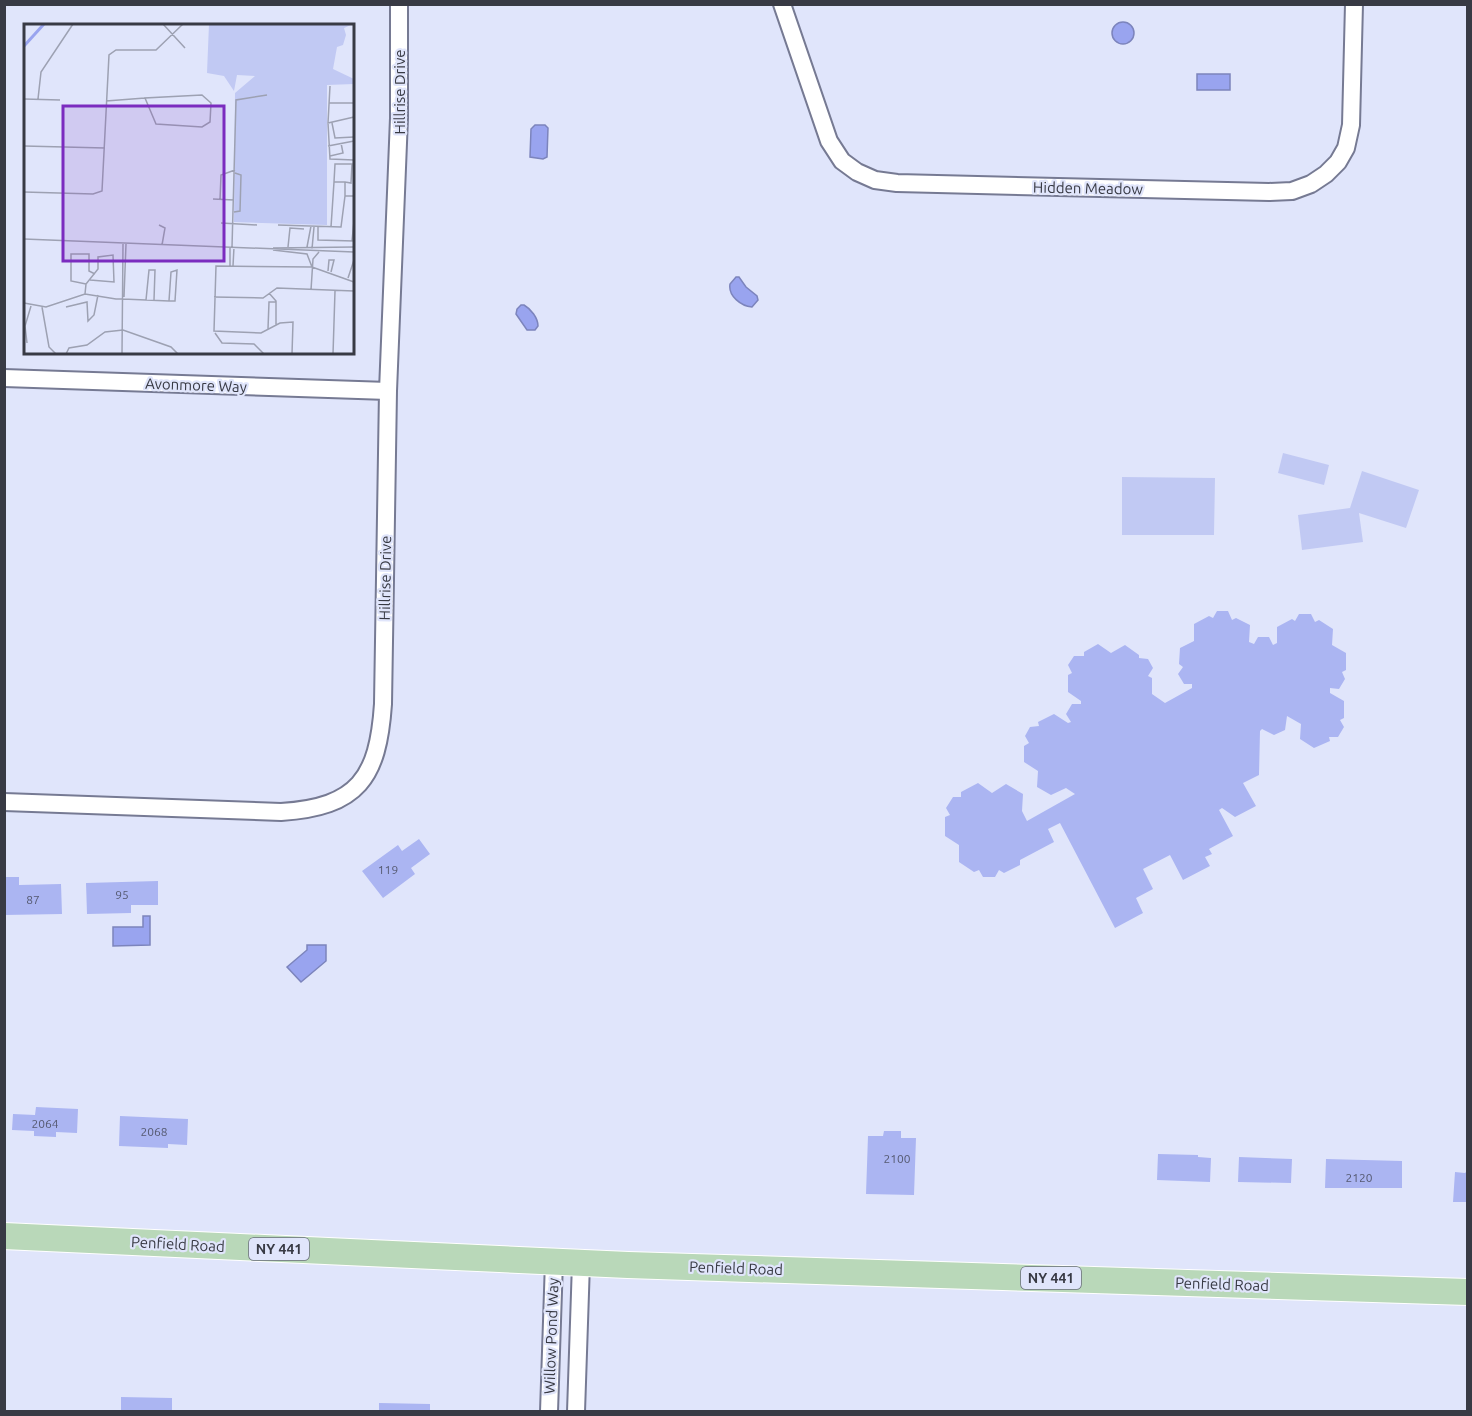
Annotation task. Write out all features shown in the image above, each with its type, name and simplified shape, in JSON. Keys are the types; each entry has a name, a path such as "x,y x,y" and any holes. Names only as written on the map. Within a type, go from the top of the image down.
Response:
{"main road":[{"name":"Penfield Road","path":"4,1236 581,1263 1467,1292"}],"street":[{"name":"Hillrise Drive","path":"4,802 281,812 306,810 327,805 345,797 360,783 372,765 378,748 382,716 388,391 399,118 399,4"},
{"name":"Hidden Meadow","path":"782,4 828,141 842,161 857,172 875,180 897,183 1269,192 1292,191 1311,184 1338,162 1346,148 1351,125 1354,4"},
{"name":"Avonmore Way","path":"4,378 388,391"},
{"name":"Willow Pond Way","path":"549,1412 554,1261"},
{"name":"Willow Pond Way","path":"576,1412 581,1263"}],"shaded area":[{"path":"1283,453 1329,465 1324,485 1278,473"},
{"path":"1362,471 1419,490 1406,528 1359,513 1363,542 1302,550 1298,515 1350,508"},
{"path":"1122,477 1215,478 1214,535 1122,535"}],"water":[{"path":"1123,22 1131,25 1134,33 1131,41 1123,44 1115,41 1112,33 1115,25"},
{"path":"1197,74 1230,74 1230,90 1197,90"},
{"path":"535,125 545,125 548,128 547,157 543,159 530,157 531,129"},
{"path":"736,277 739,277 757,296 758,300 752,307 740,302 731,293 730,284"},
{"path":"521,305 532,311 538,323 535,330 527,330 516,314"},
{"path":"143,916 150,916 150,945 113,946 113,927 143,927"},
{"path":"307,945 326,945 326,961 301,982 287,967 307,950"}],"building":[{"path":"1217,611 1228,611 1232,620 1236,618 1250,625 1249,642 1254,644 1258,637 1269,637 1273,645 1277,643 1277,627 1292,619 1295,621 1299,614 1311,614 1315,622 1319,620 1333,629 1332,645 1346,653 1346,670 1342,672 1345,679 1339,689 1330,688 1330,693 1344,701 1344,718 1340,720 1344,727 1338,737 1329,737 1330,741 1314,748 1300,739 1301,724 1287,716 1285,730 1274,735 1262,729 1260,731 1259,775 1243,783 1256,806 1235,817 1222,808 1219,810 1233,836 1209,849 1212,854 1205,857 1210,866 1183,880 1170,855 1143,869 1153,889 1136,898 1143,913 1115,928 1060,823 1048,829 1054,842 1020,860 1020,865 1004,873 999,870 995,877 983,877 979,870 974,872 959,862 959,845 945,836 945,817 950,815 946,808 953,797 961,797 961,792 978,783 992,793 1006,784 1023,794 1022,811 1027,821 1075,794 1066,788 1051,795 1037,787 1038,771 1024,762 1024,746 1029,743 1025,736 1030,727 1039,726 1038,722 1054,714 1068,723 1071,722 1066,714 1072,704 1081,704 1081,701 1068,692 1068,675 1072,673 1068,665 1074,656 1084,656 1084,652 1098,644 1111,653 1125,645 1139,655 1139,658 1148,659 1153,668 1148,676 1152,678 1152,694 1165,703 1192,688 1192,684 1184,684 1178,674 1183,667 1179,664 1180,648 1194,641 1194,624 1209,616 1213,618"},
{"path":"419,839 430,854 411,868 415,874 383,898 362,871 398,845 402,851"},
{"path":"4,877 19,877 19,885 61,884 62,914 4,915"},
{"path":"158,881 158,905 131,905 131,913 87,914 86,883"},
{"path":"36,1107 78,1109 77,1133 56,1132 56,1137 34,1136 34,1131 12,1130 13,1114 35,1115"},
{"path":"120,1116 188,1119 187,1145 168,1144 168,1148 119,1146"},
{"path":"884,1131 901,1131 901,1138 916,1138 914,1195 866,1194 868,1136 883,1136"},
{"path":"1158,1154 1198,1155 1198,1157 1211,1158 1210,1182 1157,1180"},
{"path":"1239,1157 1292,1159 1291,1183 1238,1182"},
{"path":"1326,1159 1402,1161 1402,1188 1325,1188"},
{"path":"1468,1170 1468,1202 1453,1202 1455,1172 1465,1173"},
{"path":"121,1397 172,1398 172,1412 121,1412"},
{"path":"379,1403 430,1404 430,1412 379,1412"}]}
